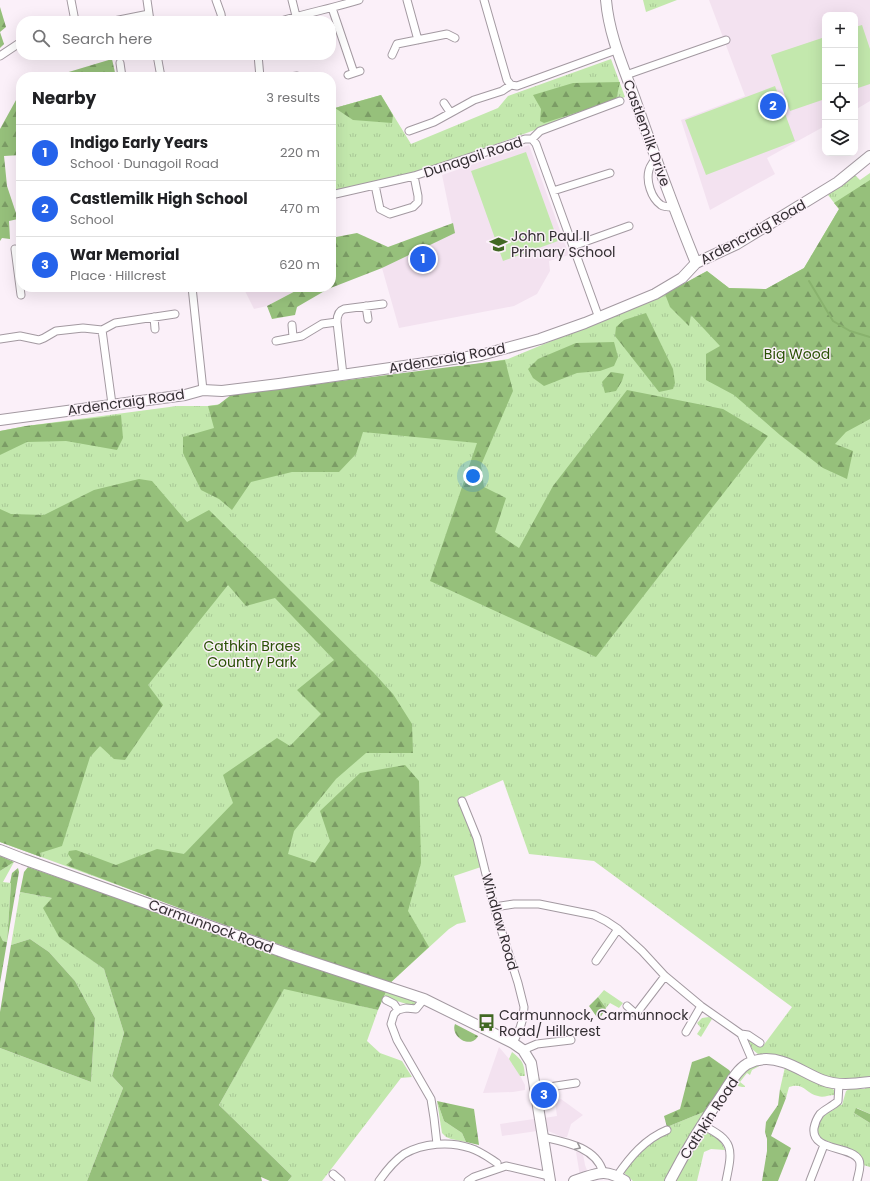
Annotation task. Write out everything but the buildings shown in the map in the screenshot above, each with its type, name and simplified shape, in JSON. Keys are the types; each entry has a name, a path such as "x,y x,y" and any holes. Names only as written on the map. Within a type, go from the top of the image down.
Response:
{"street":[{"path":"71,0 74,16"},
{"path":"147,0 150,16"},
{"path":"216,0 221,16"},
{"path":"292,0 296,16 359,0"},
{"path":"406,0 418,40"},
{"path":"484,0 507,80 511,85 517,86 616,50"},
{"name":"Castlemilk Drive","path":"606,0 616,50 655,159 696,264"},
{"path":"332,8 335,16"},
{"path":"336,20 354,73"},
{"path":"392,55 398,44 447,34 455,38"},
{"path":"626,75 726,40"},
{"path":"0,56 16,45"},
{"path":"158,60 160,72"},
{"path":"258,60 260,72"},
{"path":"120,63 121,72"},
{"path":"409,131 434,122 474,100 502,91 511,85"},
{"name":"Dunagoil Road","path":"336,194 414,176 525,139 532,139 540,131 620,101"},
{"path":"444,103 450,112"},
{"path":"532,139 536,144 599,318"},
{"name":"Ardencraig Road","path":"0,420 185,395 203,390 222,391 481,355 540,339 599,318 655,294 682,278 696,264 737,244 826,190 870,156"},
{"path":"655,159 648,173 650,188 654,199 662,206 673,207"},
{"path":"553,191 610,173"},
{"name":"Dunagoil Road","path":"375,185 380,209 390,214 413,207 418,202 414,176"},
{"path":"573,246 629,226"},
{"path":"14,249 16,254"},
{"path":"193,292 203,390"},
{"path":"344,375 337,322 338,314 341,310 383,304"},
{"path":"366,306 368,319"},
{"path":"0,339 20,336 39,340 56,331 84,328 102,330 115,323 175,314"},
{"path":"154,317 155,329"},
{"path":"276,341 302,336 322,324 337,322"},
{"path":"292,324 293,337"},
{"path":"102,330 112,404"},
{"name":"Windlaw Road","path":"462,801 477,838 494,907 524,1007 520,1028 513,1043"},
{"name":"Carmunnock Road","path":"0,850 291,955 424,999 513,1043 523,1050"},
{"path":"494,907 514,904 539,904 594,915 618,929 642,951 664,976 701,1006 741,1034 748,1035 760,1043"},
{"path":"596,961 618,929"},
{"path":"627,1006 636,1014 664,976"},
{"path":"424,999 416,1009 406,1008 398,1010 394,1014 391,1024 393,1032 431,1099 437,1144"},
{"path":"386,1000 394,1004 398,1010"},
{"path":"686,1032 701,1006"},
{"path":"741,1034 753,1062 763,1059 783,1062 822,1080 839,1084 870,1082"},
{"path":"468,1181 474,1177 506,1166 550,1179 531,1063 523,1050 537,1044 571,1040"},
{"name":"Cathkin Road","path":"670,1181 702,1125 730,1082 742,1068 753,1062"},
{"path":"536,1088 576,1083"},
{"path":"839,1084 838,1101 819,1115 815,1122 814,1134 818,1142 857,1157 860,1161 857,1181"},
{"path":"702,1125 721,1136 730,1148 731,1155 726,1181"},
{"path":"574,1181 603,1172 612,1173 621,1178 638,1149 666,1130"},
{"path":"543,1138 574,1145 584,1150 596,1158 603,1172"},
{"path":"379,1181 404,1155 415,1150 437,1144 453,1144 471,1148 482,1157 497,1163"},
{"path":"810,1181 824,1145"}],"shaded area":[{"path":"709,0 870,0 870,101 858,108 858,12 822,12 822,128 767,158 775,174 710,210 681,120 745,96"},
{"name":"John Paul II Primary School","path":"529,145 569,255 549,261 550,271 537,294 514,306 399,328 382,268 454,233 442,175"},
{"path":"246,292 294,292 267,306 254,309"},
{"path":"499,1047 515,1066 525,1085 525,1090 483,1093"},
{"path":"561,1099 583,1115 571,1124 567,1137 562,1137 546,1130 544,1118 557,1116 555,1101"},
{"path":"534,1119 537,1131 502,1136 500,1124"},
{"path":"576,1152 583,1154 588,1173 580,1176"}],"green space":[{"path":"643,0 677,0 646,12"},
{"path":"0,7 6,27 0,32"},
{"path":"862,25 870,49 870,84 858,88 858,48 858,26"},
{"path":"0,32 4,44 0,48"},
{"path":"822,38 822,100 790,111 771,55"},
{"path":"611,59 625,97 417,173 336,191 336,108 381,95 411,144 498,108 508,96"},
{"path":"112,60 115,72 69,72"},
{"path":"620,82 616,100 544,123 540,121 541,109 533,95 573,83"},
{"path":"775,86 795,141 706,175 685,120"},
{"path":"381,95 393,115 392,123 353,120 336,108"},
{"path":"16,100 16,155 4,156 7,186 16,213 16,219 9,221 10,239 2,238 0,241 0,129"},
{"path":"526,152 558,241 503,261 471,171"},
{"name":"Cathkin Braes Country Park","path":"870,173 870,1076 855,1080 827,1078 785,1058 771,1054 759,1055 752,1049 748,1039 763,1046 792,1007 594,861 529,854 503,780 458,800 469,825 481,867 454,876 466,922 457,924 449,929 389,984 0,842 0,431 26,426 177,406 208,406 508,359 665,294 707,271 729,288 766,289 804,268 839,209 828,195 855,175 860,180"},
{"name":"Big Wood","path":"870,180 870,419 846,432 835,444 853,451 847,479 823,468 780,435 734,395 706,380 706,354 720,346 691,315 689,326 670,307 665,294 707,271 729,288 766,289 804,268 839,209 834,203"},
{"path":"453,223 455,233 382,268 336,286 336,237 357,233 388,247"},
{"path":"294,292 323,292 297,307 295,315 272,319 267,306"},
{"path":"646,313 673,369 675,383 673,389 659,392 615,336 616,327 624,320"},
{"path":"614,342 618,357 614,366 600,371 577,373 544,386 533,378 528,369 538,359 576,343"},
{"path":"505,360 513,391 481,465 484,487 506,498 495,532 519,548 553,486 627,390 723,409 768,436 596,657 430,581 477,443 363,432 356,454 339,472 292,472 251,482 232,510 219,499 201,490 183,453 183,437 214,428 208,406 218,405 231,395"},
{"path":"611,372 624,374 616,391 605,393 602,382"},
{"path":"121,415 123,438 117,450 66,441 27,442 0,455 0,431 26,426"},
{"path":"139,479 152,481 187,522 209,510 373,672 393,694 412,724 413,753 366,753 336,779 294,831 288,854 315,863 330,841 320,811 360,773 405,765 419,781 421,863 408,911 429,947 389,984 200,916 66,865 72,860 68,854 69,851 76,850 116,865 157,849 184,854 233,803 223,775 277,738 290,746 321,714 297,690 334,660 275,598 246,606 228,585 148,685 163,705 125,760 114,759 100,746 90,757 62,846 40,853 41,857 0,842 0,509 11,514 44,515 94,490"},
{"path":"0,856 14,862 0,871"},
{"path":"14,862 3,882 11,883 7,942 3,941 0,935 0,871"},
{"path":"28,867 386,992 378,1010 284,989 219,1105 292,1176 288,1181 270,1181 261,1177 262,1181 87,1181 123,1088 112,1076 124,1033 104,969 59,937 43,908 52,898 20,892 24,872"},
{"path":"18,868 19,872 0,983 0,935 3,941 7,942 10,883 12,873"},
{"path":"20,892 52,898 59,936 104,969 124,1033 112,1076 123,1088 87,1181 0,1181 0,1048 91,1082 95,1018 75,981 49,952 30,939 11,945"},
{"path":"30,939 49,952 75,981 95,1018 91,1082 0,1048 0,1012 11,945"},
{"path":"284,988 378,1010 367,1041 380,1053 402,1061 412,1077 401,1078 322,1181 288,1181 292,1176 219,1105"},
{"path":"604,990 623,1003 619,1008 610,1003 606,1008 598,997"},
{"path":"386,992 414,1001 416,1002 415,1005 413,1006 384,997"},
{"path":"598,997 606,1008 599,1020 589,1006"},
{"path":"709,1017 712,1019 701,1037 697,1034 701,1028 697,1023 702,1018"},
{"path":"455,1024 478,1037 469,1042 462,1040 456,1035 454,1028"},
{"path":"512,1052 522,1062 525,1076 520,1076 509,1059"},
{"path":"709,1056 729,1070 732,1074 706,1111 667,1127 664,1116 680,1109 692,1062"},
{"path":"759,1063 763,1064 752,1070 750,1075 747,1073 740,1082 745,1087 738,1086 737,1080 746,1069"},
{"path":"785,1067 832,1088 834,1090 834,1095 820,1097 801,1087 794,1086 789,1087 786,1098 780,1089"},
{"path":"870,1085 870,1114 857,1108 854,1113 870,1123 870,1167 863,1165 863,1159 859,1154 822,1139 818,1134 817,1128 818,1124 826,1114 837,1108 840,1104 842,1105 846,1091 849,1089 865,1089 864,1086"},
{"path":"780,1089 786,1098 771,1136 791,1148 778,1181 762,1181 767,1151 767,1139 765,1132 766,1122 778,1105"},
{"path":"437,1101 444,1121 462,1133 466,1142 451,1139 442,1133"},
{"path":"437,1101 474,1109 479,1145 466,1142 462,1133 444,1121"},
{"path":"856,1108 870,1114 870,1123 854,1113"},
{"path":"706,1111 666,1181 633,1181 623,1172 633,1158 667,1127"},
{"path":"704,1132 717,1138 725,1150 711,1149 704,1152 697,1181 674,1181 700,1134"}],"waterway":[{"path":"809,281 833,321 850,331 870,337"}],"place":[{"name":"Castlemilk High School","path":"773,106"},
{"name":"John Paul II Primary School","path":"498,244"},
{"name":"Indigo Early Years","path":"423,259"},
{"name":"Carmunnock, Carmunnock Road/ Hillcrest","path":"486,1023"},
{"name":"War Memorial","path":"544,1095"}]}
